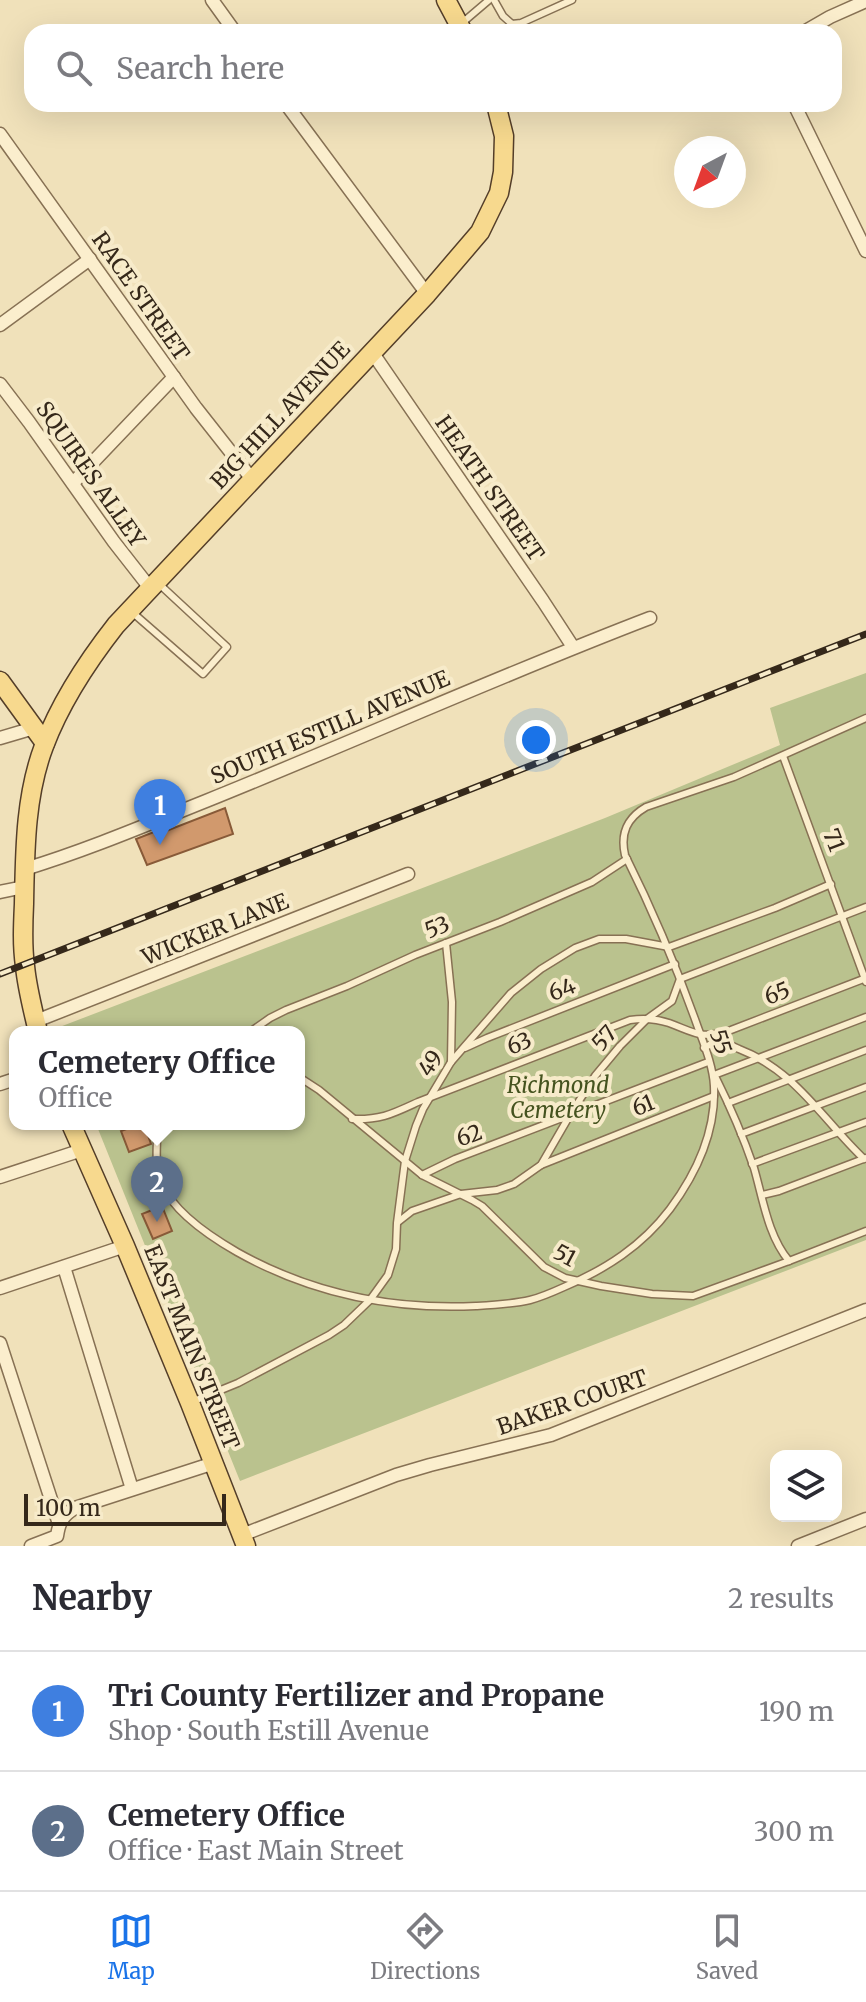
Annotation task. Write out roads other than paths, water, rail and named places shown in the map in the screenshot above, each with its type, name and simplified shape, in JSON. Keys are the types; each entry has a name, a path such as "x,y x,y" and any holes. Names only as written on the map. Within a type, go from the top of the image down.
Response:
{"main road":[{"path":"446,0 458,24"},
{"name":"BIG HILL AVENUE","path":"40,736 91,656 130,610 427,294 480,232 499,193 503,172 504,136 498,112"},
{"path":"0,681 40,736 30,802 24,878 24,965 37,1026"},
{"name":"EAST MAIN STREET","path":"74,1130 125,1246 244,1541"}],"street":[{"path":"212,0 229,24"},
{"path":"818,24 866,1"},
{"path":"292,112 427,294"},
{"path":"798,112 866,251"},
{"name":"RACE STREET","path":"0,134 174,377 252,479"},
{"path":"0,325 90,259"},
{"name":"HEATH STREET","path":"372,352 573,647"},
{"path":"73,483 174,377"},
{"name":"SQUIRES ALLEY","path":"0,384 114,542 153,585"},
{"name":"SOUTH ESTILL AVENUE","path":"0,892 98,844 650,618"},
{"path":"0,738 40,736"},
{"name":"WICKER LANE","path":"39,1026 408,874"},
{"path":"0,1177 82,1150"},
{"path":"0,1288 125,1246"},
{"path":"64,1267 132,1489"},
{"name":"BAKER COURT","path":"244,1541 396,1475 551,1435 866,1310"},
{"path":"0,1343 59,1524"},
{"path":"31,1546 57,1536 59,1524 75,1508 214,1463"},
{"path":"798,1546 866,1519"}],"lane":[{"path":"466,24 492,0 512,24 521,23 572,0"},
{"path":"130,610 203,674 227,647 153,585"},
{"name":"55","path":"370,1300 448,1307 530,1300 592,1275 642,1241 660,1221 697,1165 706,1142 714,1081 669,947 627,859 623,844 628,822 635,814 672,797 734,777 866,718"},
{"name":"71","path":"783,756 866,979"},
{"name":"53","path":"262,1026 286,1010 592,882 627,859"},
{"name":"49","path":"190,1403 238,1383 329,1335 370,1300 388,1275 396,1249 405,1161 416,1126 451,1062 511,993 552,961 599,939 613,938 669,947 831,884"},
{"path":"680,979 866,907"},
{"path":"446,943 452,1002 451,1062"},
{"name":"64","path":"462,1049 675,964"},
{"name":"57","path":"397,1223 412,1211 461,1194 497,1190 530,1175 541,1165 595,1076 647,1019 672,1001 680,979"},
{"name":"65","path":"700,1035 710,1036 731,1030 866,979"},
{"path":"714,1075 866,1017"},
{"name":"63","path":"352,1119 392,1114 630,1020 666,1022 700,1035"},
{"path":"704,1048 716,1042 725,1043 791,1079 865,1158 762,1195"},
{"path":"728,1103 866,1050"},
{"path":"708,1062 741,1134 778,1244 789,1261"},
{"name":"62","path":"422,1175 455,1159 708,1062"},
{"name":"51","path":"305,1081 422,1175 482,1206 544,1267 577,1282 652,1294 693,1296 866,1231"},
{"path":"741,1134 866,1087"},
{"name":"61","path":"541,1165 714,1096"},
{"path":"752,1164 866,1122"},
{"path":"158,1130 157,1160 162,1186 193,1223 223,1244 281,1275 370,1300"}],"railway":[{"path":"0,974 866,634"}],"place":[{"name":"Tri County Fertilizer and Propane","path":"160,845"},
{"name":"Cemetery Office","path":"157,1222"}],"park label":[{"name":"Richmond Cemetery","path":"558,1098"}]}
